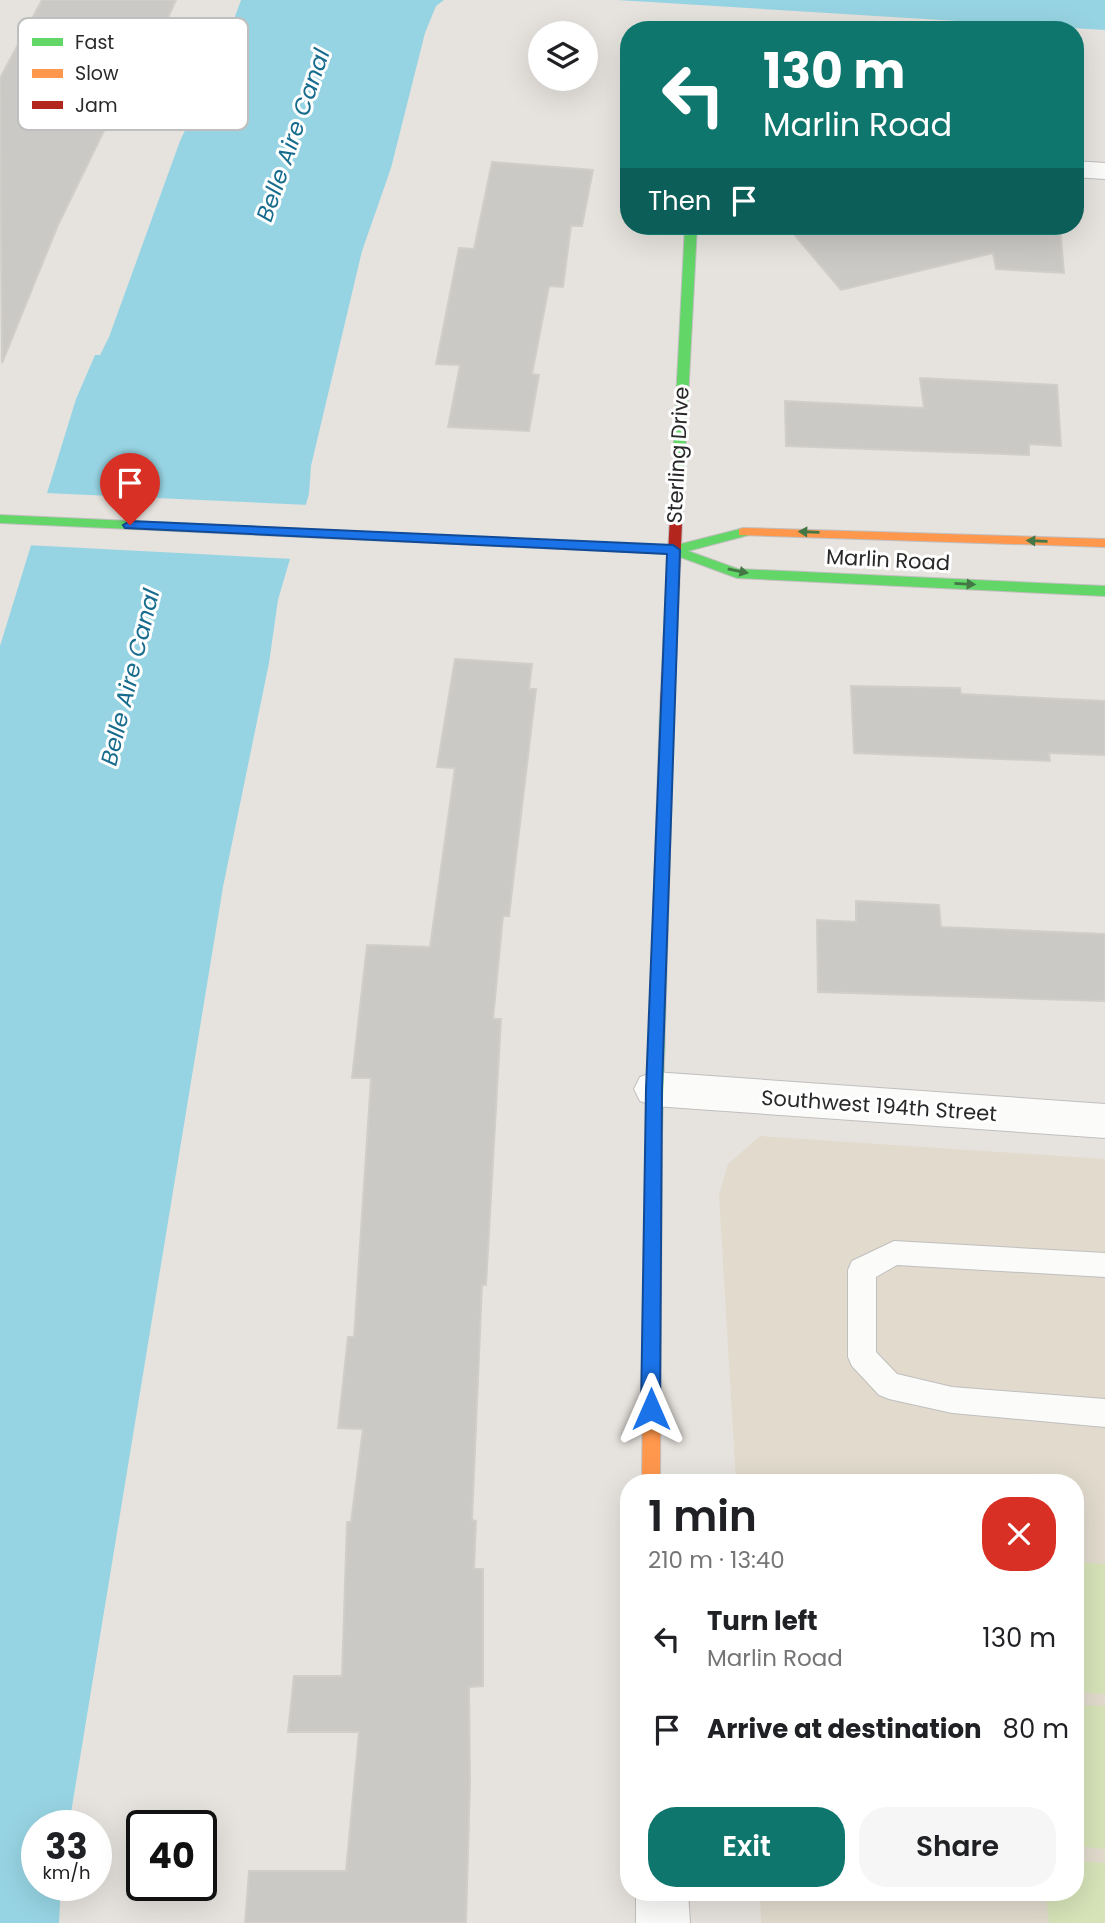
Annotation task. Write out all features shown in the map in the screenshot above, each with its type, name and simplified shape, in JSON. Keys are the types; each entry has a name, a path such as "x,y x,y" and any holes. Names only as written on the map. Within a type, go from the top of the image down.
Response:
{"street":[{"path":"1084,170 1105,171"},
{"name":"Sterling Drive","path":"652,1474 654,1089 673,550 690,235"},
{"name":"Marlin Road","path":"0,519 673,550 737,573 1105,591"},
{"name":"Marlin Road","path":"673,550 751,530 1105,543"},
{"name":"Southwest 194th Street","path":"654,1089 1105,1121"},
{"path":"662,1901 663,1923"}],"lane":[{"path":"1105,1265 894,1253 862,1270 862,1357 889,1387 952,1400 1105,1413"}],"shaded area":[{"path":"760,1136 1105,1159 1105,1923 761,1923 760,1901 1084,1901 1084,1474 736,1474 719,1195 728,1164"}],"green space":[{"path":"1084,1563 1105,1564 1105,1694 1084,1693"},
{"path":"1084,1705 1105,1706 1105,1849 1084,1847"},
{"path":"1084,1862 1105,1863 1105,1923 1049,1923 1047,1901 1084,1901"}],"water":[{"name":"Belle Aire Canal","path":"241,0 444,0 436,6 425,33 391,168 362,251 311,466 309,494 278,600 269,663 223,887 71,1810 21,1810 21,1901 60,1901 59,1923 0,1923 0,646 76,399 95,355 100,355 109,337 185,130 248,130 248,18 234,18"},
{"path":"617,0 1105,0 1105,30 1084,29 1084,21 959,21"}],"pier":[{"path":"45,493 309,505 294,559 26,545"}],"building":[{"path":"42,0 176,0 168,18 32,18"},
{"path":"18,45 18,130 104,130 58,225 2,363 0,78"},
{"path":"492,162 593,170 582,226 571,226 563,287 549,286 532,374 539,375 529,431 448,427 460,365 436,364 459,248 474,249"},
{"path":"795,235 1061,235 1064,273 996,269 993,253 841,290"},
{"path":"920,378 1057,385 1061,446 1029,444 1029,455 786,446 785,401 924,408"},
{"path":"455,659 532,664 529,689 536,689 509,916 503,916 493,1019 501,1019 486,1285 482,1285 472,1520 476,1521 474,1569 483,1569 483,1686 469,1687 470,1781 466,1923 245,1923 249,1871 346,1871 359,1732 288,1732 294,1676 342,1676 347,1522 351,1522 363,1429 338,1428 348,1337 354,1337 371,1078 352,1078 367,945 430,947 455,768 437,767"},
{"path":"851,686 960,688 961,694 1105,701 1105,755 1049,753 1050,761 854,753"},
{"path":"856,901 939,905 941,927 1105,934 1105,1001 818,992 817,920 856,922"}],"traffic: fast":[{"path":"678,477 691,235"},
{"path":"0,519 673,550 744,532"},
{"path":"673,550 737,573 1105,591"},
{"path":"654,1134 667,708"}],"traffic: slow":[{"path":"744,532 1105,543"},
{"path":"651,1474 654,1134"}],"traffic: jam":[{"path":"667,708 678,477"}],"route":[{"path":"130,525 673,550 654,1089 651,1409"}]}
